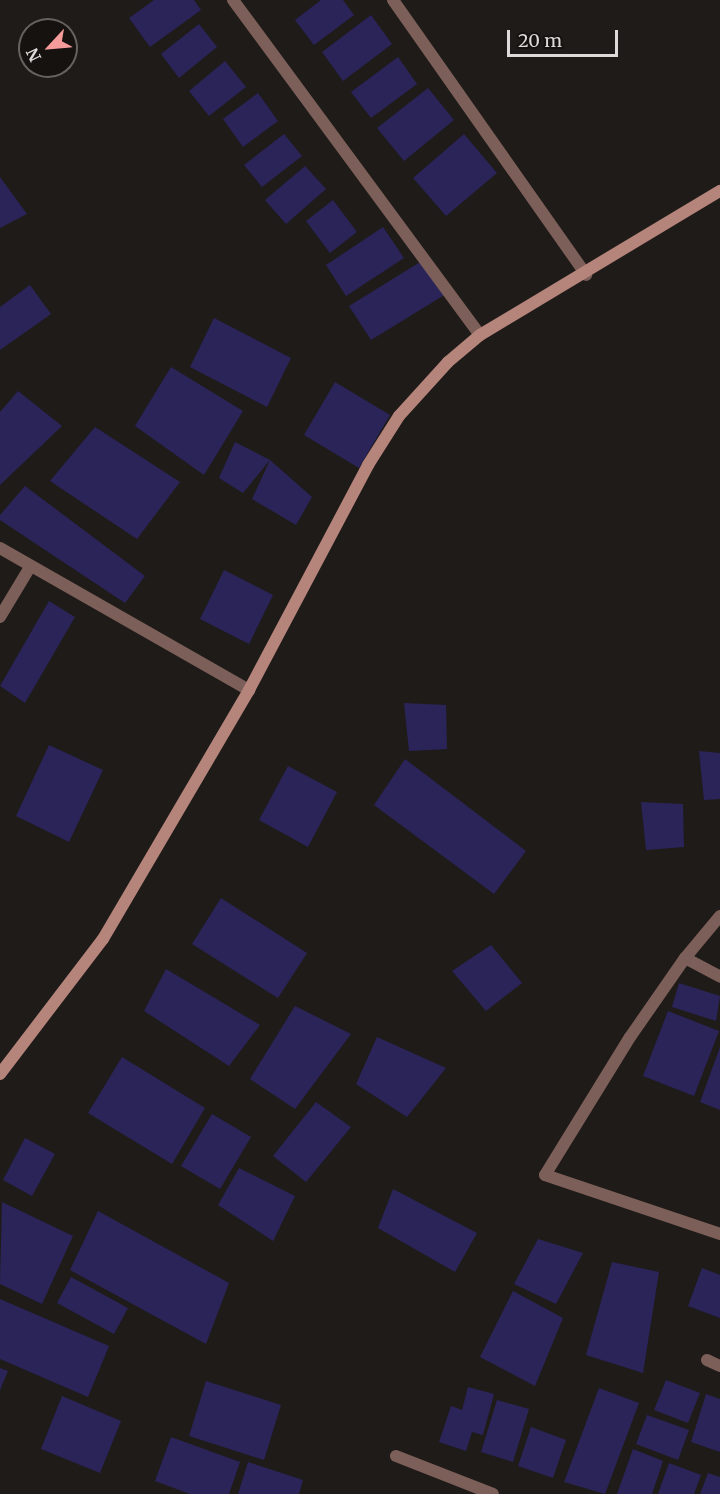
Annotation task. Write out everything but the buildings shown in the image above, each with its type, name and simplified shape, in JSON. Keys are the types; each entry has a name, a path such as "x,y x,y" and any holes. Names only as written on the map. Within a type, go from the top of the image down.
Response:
{"street":[{"path":"233,0 480,335"},
{"path":"393,0 586,274"},
{"path":"0,1074 103,939 249,690 383,440 430,380 480,335 586,274 720,191"},
{"path":"0,548 249,690"},
{"path":"0,617 30,567"},
{"path":"720,916 685,958 630,1037 545,1175 720,1234"},
{"path":"685,958 720,977"},
{"path":"707,1360 720,1366"},
{"path":"396,1456 471,1490 493,1494"}]}
